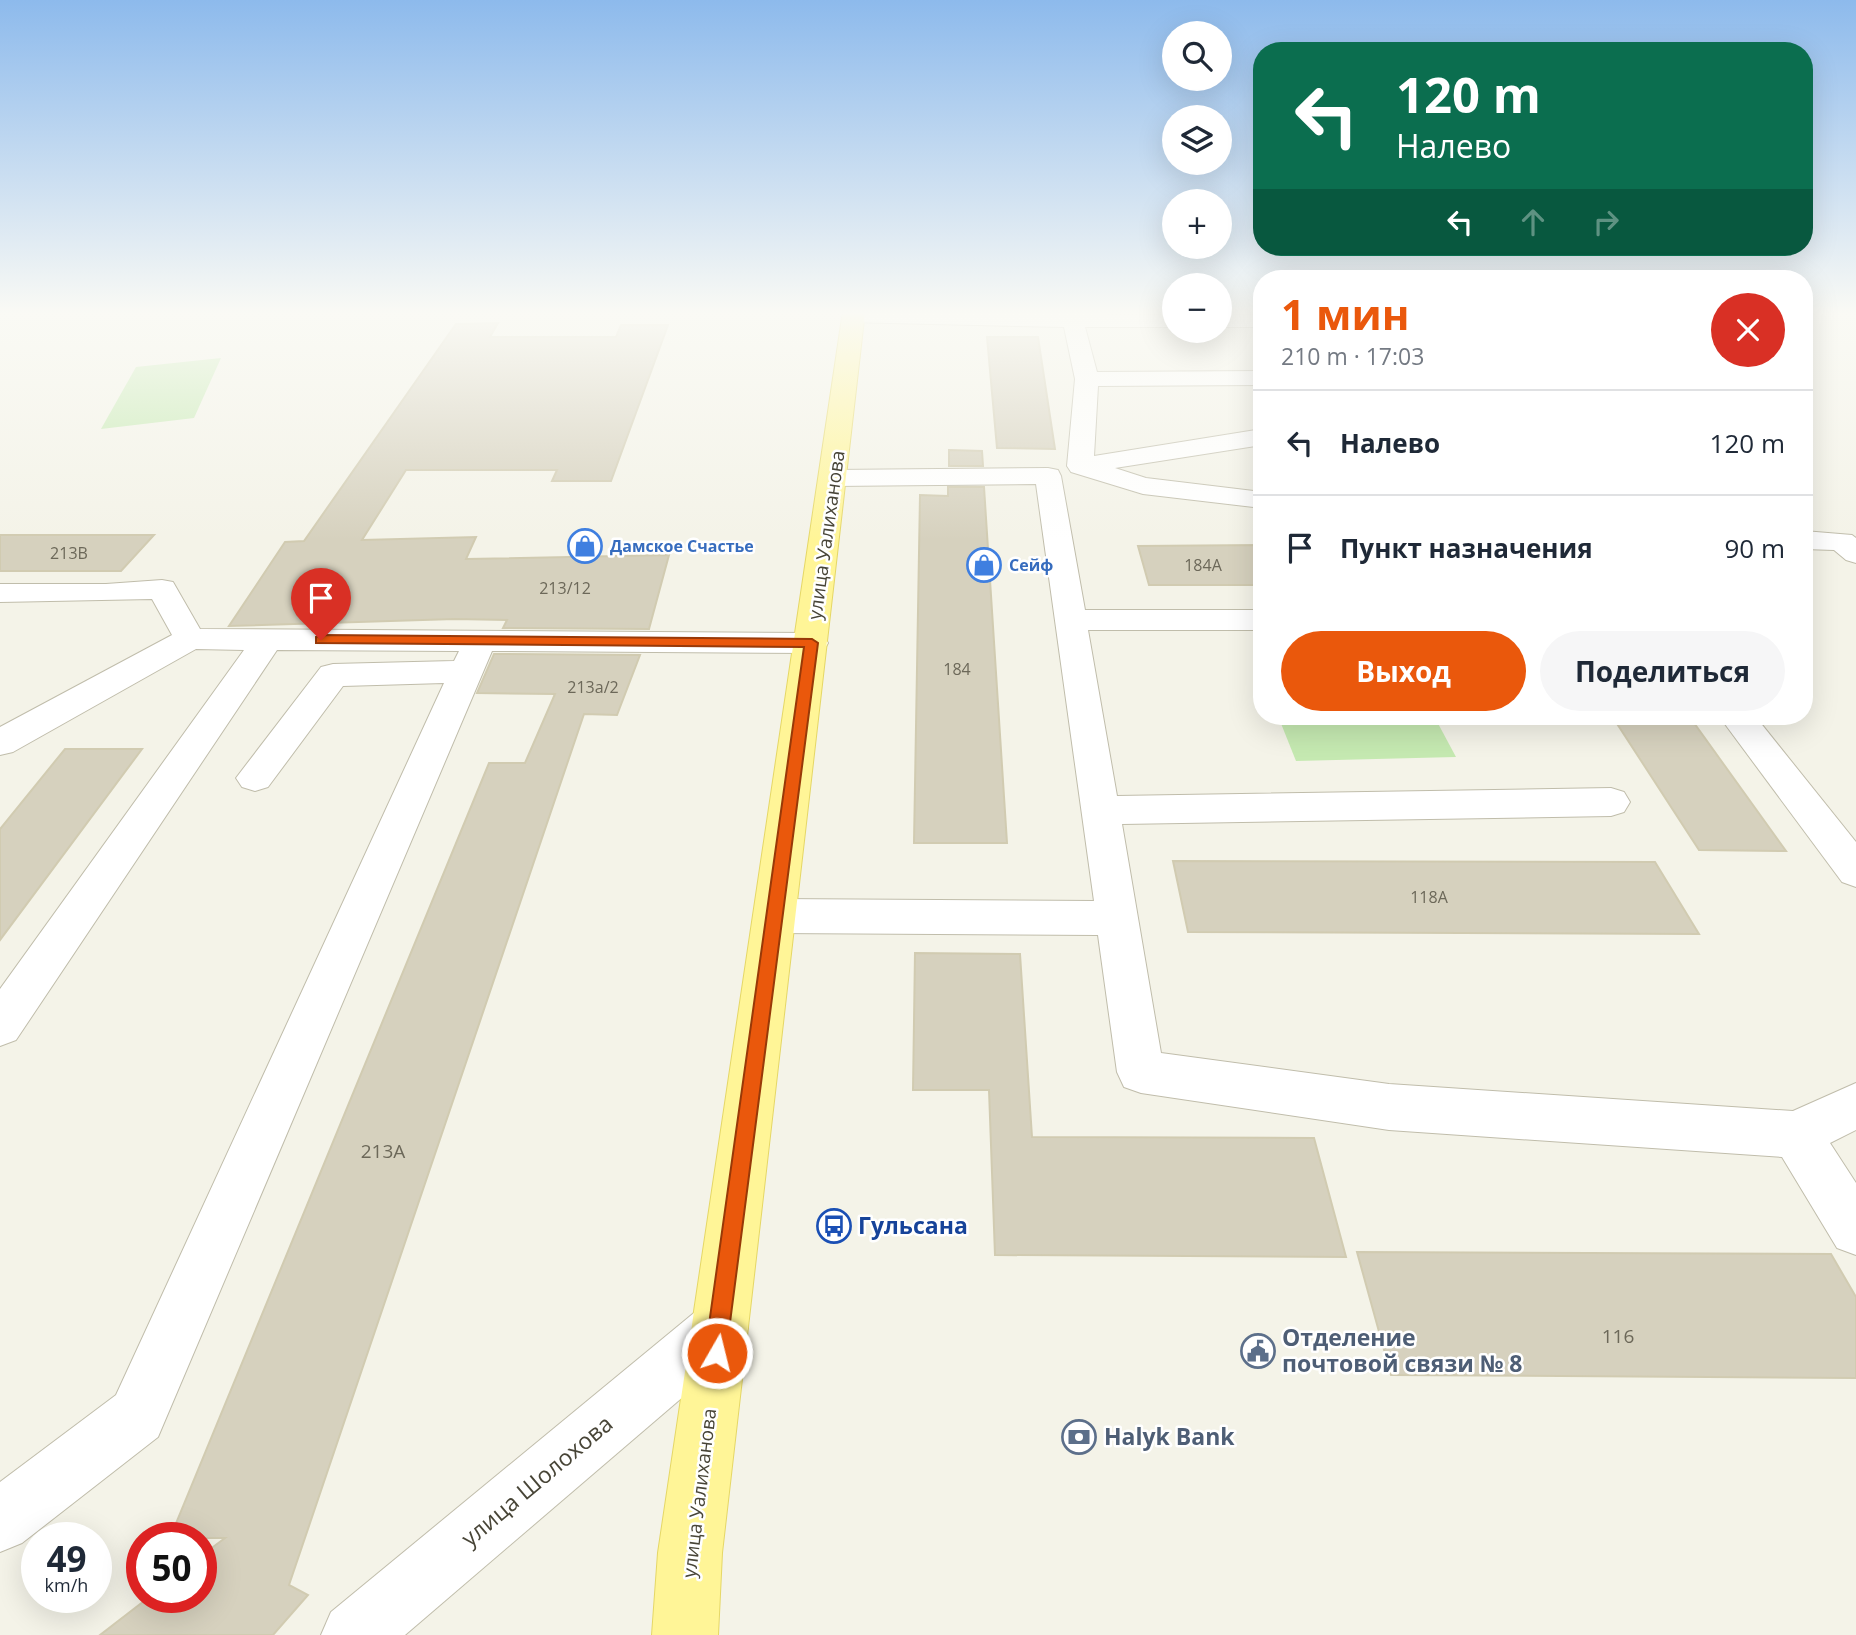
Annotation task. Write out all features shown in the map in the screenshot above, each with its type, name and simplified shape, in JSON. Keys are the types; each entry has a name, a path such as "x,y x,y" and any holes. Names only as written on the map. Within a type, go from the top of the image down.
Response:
{"main road":[{"name":"улица Уалиханова","path":"685,1635 690,1553 846,387"}],"street":[{"path":"1085,387 1064,471 1071,620 1141,1072 1389,1107 1796,1135 1856,1105"},
{"path":"834,478 1064,471 1253,439"},
{"path":"1064,471 1143,486 1253,499"},
{"path":"1813,541 1851,545"},
{"path":"0,593 106,593 162,589 190,639"},
{"path":"1071,620 1253,620"},
{"path":"0,743 190,639 268,639 473,657"},
{"path":"0,1026 268,639"},
{"path":"255,778 333,675 473,657 812,643"},
{"path":"0,1521 137,1416 473,657"},
{"path":"1743,725 1856,872"},
{"path":"1100,810 1611,802"},
{"path":"775,916 1117,918"},
{"path":"1796,1135 1856,1229"},
{"name":"улица Шолохова","path":"354,1635 720,1328"}],"green space":[{"path":"125,387 208,387 194,418 101,429"},
{"path":"1282,725 1439,725 1456,757 1296,761"}],"building":[{"path":"412,387 645,387 611,481 552,481 557,470 406,470 362,540 476,537 466,559 669,555 649,629 503,628 507,620 455,619 229,626 285,542 304,541"},
{"path":"992,387 1046,387 1055,449 997,448"},
{"path":"949,450 982,451 983,466 949,466"},
{"path":"948,487 984,487 1007,843 914,843 920,495 948,496"},
{"path":"0,535 154,535 121,571 0,571"},
{"path":"1253,545 1253,585 1149,585 1138,546"},
{"path":"494,654 640,655 617,715 584,714 289,1585 308,1595 273,1635 100,1635 129,1613 217,1613 217,1544 225,1538 217,1538 217,1522 177,1522 489,763 525,763 555,694 477,693"},
{"path":"1618,725 1695,725 1786,851 1699,850"},
{"path":"65,749 142,749 0,940 0,829"},
{"path":"1173,861 1655,862 1699,934 1188,932"},
{"path":"915,953 1020,954 1032,1137 1314,1138 1346,1257 995,1255 989,1090 913,1090"},
{"path":"1357,1252 1831,1254 1856,1297 1856,1378 1391,1375"}],"place":[{"name":"Дамское Счастье","path":"585,546"},
{"name":"Сейф","path":"984,565"},
{"name":"Гульсана","path":"834,1226"},
{"name":"Отделение почтовой связи № 8","path":"1258,1351"},
{"name":"Halyk Bank","path":"1079,1437"}],"route":[{"path":"321,640 812,643 717,1353"}]}
